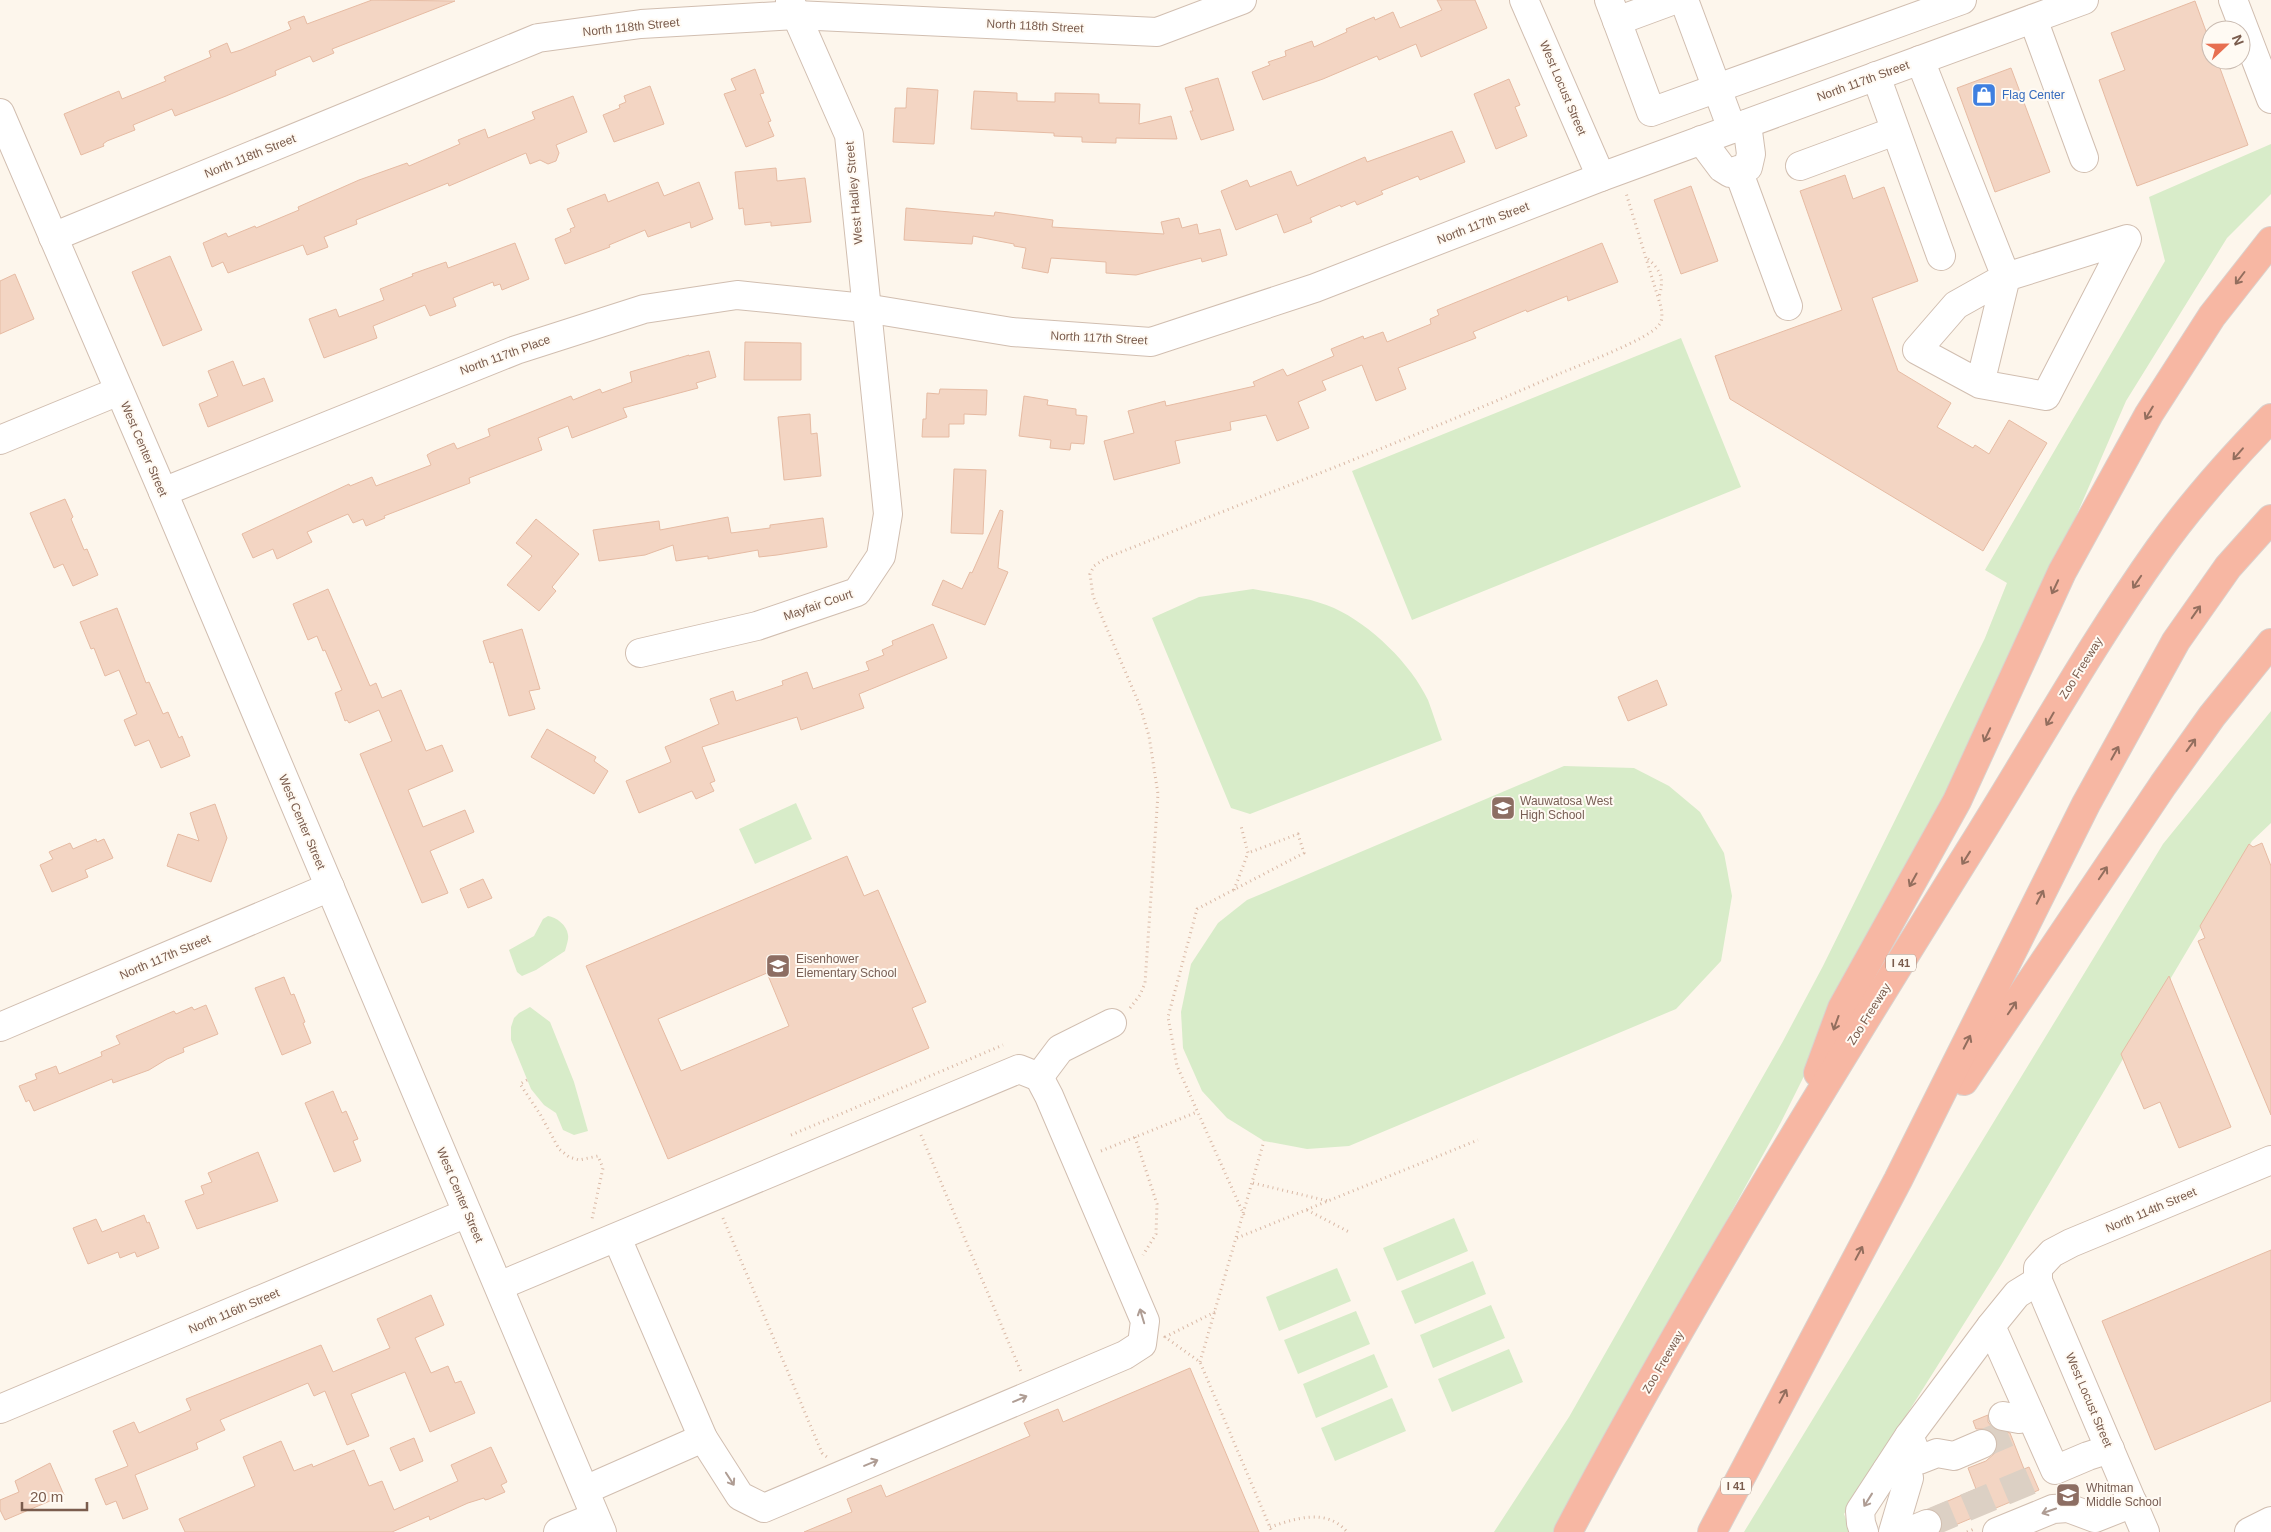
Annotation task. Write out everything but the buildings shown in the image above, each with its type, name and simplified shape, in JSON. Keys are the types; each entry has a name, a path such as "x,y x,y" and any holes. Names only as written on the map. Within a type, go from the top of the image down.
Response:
{"highway":[{"path":"1798,1128 1842,1008 1957,801 2062,572 2149,414 2212,316 2271,241"},
{"name":"Zoo Freeway","path":"1568,1532 1607,1458 1798,1128 2012,783 2076,674 2160,548 2205,492 2271,418"},
{"name":"I 41","path":"1712,1532 1898,1180 2086,804 2176,641 2228,567 2271,519"},
{"path":"1898,1180 2168,776 2212,716 2271,643"}],"street":[{"name":"North 118th Street","path":"54,237 538,38 793,7 1157,32 1242,0"},
{"name":"West Locust Street","path":"1524,0 1609,174"},
{"path":"1674,0 1613,11 1651,112 1962,0"},
{"path":"1684,0 1718,89 1739,126 1751,154 1748,166 1730,173 1722,168 1701,140"},
{"name":"North 117th Street","path":"865,308 1012,332 1152,342 1315,288 1609,174 1920,60 2023,14 2084,0"},
{"path":"2233,0 2271,100"},
{"name":"West Hadley Street","path":"793,7 849,136 865,308"},
{"path":"2023,14 2084,158"},
{"path":"1920,60 2006,277 1980,384"},
{"path":"1876,76 1941,256"},
{"name":"West Center Street","path":"0,113 163,492 499,1286 598,1525"},
{"path":"1800,166 1895,131"},
{"path":"1738,170 1788,306"},
{"path":"2127,239 2046,396 1980,384 1917,350 1956,305 2006,277 2127,239"},
{"name":"North 117th Place","path":"163,492 516,350 644,309 737,295 865,308"},
{"name":"Mayfair Court","path":"640,654 757,626 857,592 881,556 888,514 865,308"},
{"path":"0,440 119,390"},
{"name":"North 117th Street","path":"0,1027 330,887"},
{"path":"1039,1077 1060,1049 1112,1023"},
{"path":"499,1286 1020,1069 1039,1077 1049,1096 1145,1321 1142,1344 1125,1355 764,1508 740,1496 703,1438 616,1238"},
{"name":"North 114th Street","path":"1864,1532 1860,1523 1860,1511 1909,1436 1991,1326 2017,1294 2038,1275 2052,1253 2071,1243 2271,1160"},
{"name":"North 116th Street","path":"0,1409 467,1213"},
{"name":"West Locust Street","path":"2038,1275 2145,1532"},
{"path":"1991,1326 2016,1420 2045,1474 2110,1449"},
{"path":"1909,1436 1919,1460 1937,1453 1954,1456 1979,1436"},
{"path":"584,1490 703,1438"},
{"path":"1887,1470 1909,1478 1893,1532"},
{"path":"1997,1532 2053,1509 2068,1508 2092,1525 2133,1502"},
{"path":"2249,1532 2271,1521"},
{"path":"558,1532 598,1525"}],"path":[{"path":"1112,1023 1131,1008 1140,995 1145,983 1158,794 1149,736 1140,706 1093,596 1090,574 1094,566 1106,558 1531,387 1612,352 1659,325 1662,317 1659,297 1648,259 1609,174"},
{"path":"1648,259 1658,268 1663,284 1659,297"},
{"path":"1234,891 1248,853 1241,826"},
{"path":"1244,1215 1177,1066 1168,1017 1197,909 1304,853 1298,834 1248,853"},
{"path":"527,1080 520,1084 540,1114 559,1149 569,1157 579,1160 598,1156 603,1168 592,1219"},
{"path":"901,1089 1022,1374 1033,1394"},
{"path":"1101,1151 1197,1112"},
{"path":"1135,1137 1157,1204 1156,1234 1143,1255"},
{"path":"1237,1238 1478,1140"},
{"path":"1200,1362 1264,1141"},
{"path":"1253,1183 1329,1201"},
{"path":"714,1196 822,1454 848,1473"},
{"path":"1306,1210 1351,1234"},
{"path":"1215,1312 1166,1337 1200,1362 1272,1532"},
{"path":"1270,1527 1300,1517 1312,1516 1330,1520 1347,1532"}],"green space":[{"path":"2271,144 2271,194 2227,238 2126,401 2022,641 1780,1124 1554,1532 1494,1532 1569,1417 1782,1043 1823,966 1985,638 2007,583 1985,570 2165,261 2149,197"},
{"path":"1681,338 1741,487 1412,620 1352,471"},
{"path":"1253,589 1294,596 1324,604 1348,615 1376,635 1401,660 1421,686 1442,740 1250,814 1231,808 1152,618 1199,597"},
{"path":"2271,711 2271,823 2252,841 2001,1265 1844,1514 1851,1532 1744,1532 2163,844"},
{"path":"1564,766 1634,768 1669,786 1700,812 1724,853 1732,896 1721,961 1676,1009 1349,1146 1307,1149 1264,1141 1227,1118 1202,1091 1183,1048 1181,1012 1191,964 1218,923 1247,900"},
{"path":"796,803 812,839 755,864 739,829"},
{"path":"548,916 558,920 566,928 568,941 565,951 536,970 522,976 517,972 509,950 534,936 543,919"},
{"path":"530,1007 550,1022 574,1082 588,1131 574,1135 563,1130 556,1113 544,1105 531,1089 511,1040 511,1027 514,1018"},
{"path":"1454,1218 1468,1251 1397,1281 1383,1248"},
{"path":"1473,1261 1486,1294 1415,1324 1401,1291"},
{"path":"1337,1268 1351,1301 1279,1331 1266,1297"},
{"path":"1491,1305 1505,1338 1433,1368 1420,1335"},
{"path":"1356,1311 1370,1344 1298,1374 1284,1340"},
{"path":"1509,1349 1523,1382 1452,1412 1438,1379"},
{"path":"1374,1354 1388,1387 1316,1418 1303,1384"},
{"path":"1392,1398 1406,1431 1335,1461 1321,1428"}],"tunnel":[{"path":"1982,1444 2010,1432"},
{"path":"1927,1524 2034,1479"}],"place":[{"name":"Flag Center","path":"1984,95"},
{"name":"Wauwatosa West High School","path":"1503,808"},
{"name":"Eisenhower Elementary School","path":"778,966"},
{"name":"Whitman Middle School","path":"2068,1495"}]}
